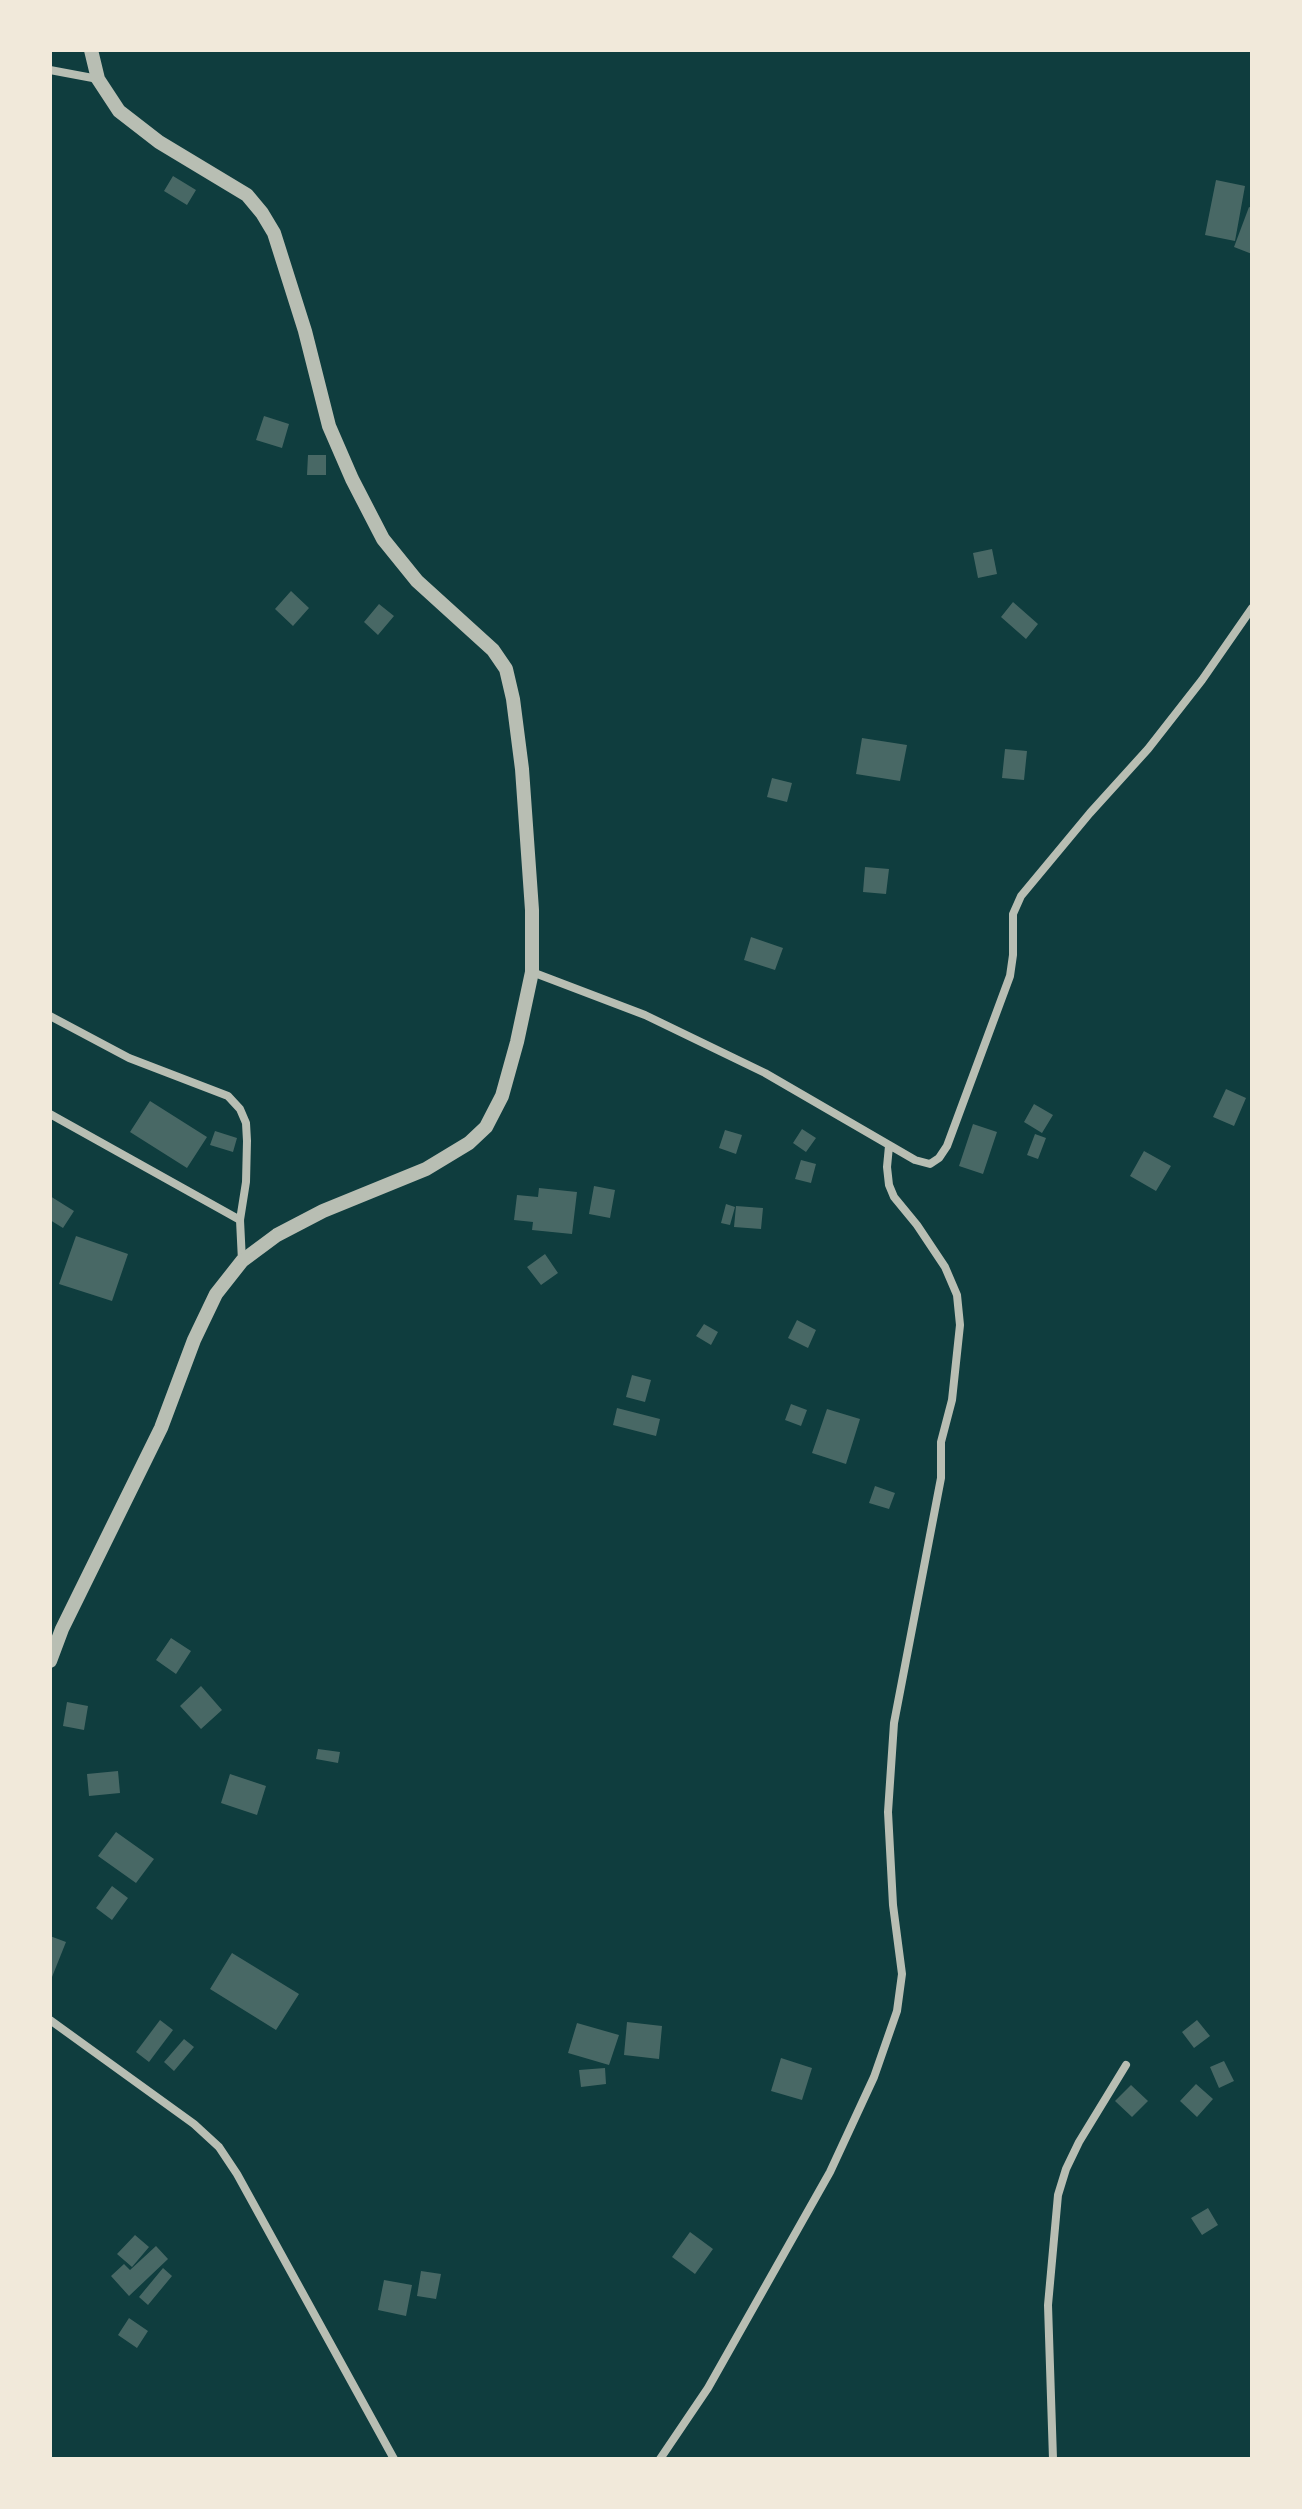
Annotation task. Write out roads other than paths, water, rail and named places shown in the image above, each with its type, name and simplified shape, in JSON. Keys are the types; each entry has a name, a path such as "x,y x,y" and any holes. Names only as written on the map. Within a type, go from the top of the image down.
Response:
{"street":[{"path":"50,1661 68,1616 161,1428 194,1340 216,1294 242,1261 277,1235 323,1211 426,1169 469,1143 486,1127 502,1096 532,972 532,910 522,769 506,669 493,650 417,581 383,539 329,426 297,303 274,233 262,213 247,195 159,142 119,111 98,79 91,50"},
{"path":"50,70 98,79"},
{"path":"532,972 657,1020 765,1073 889,1146 930,1164 939,1158 947,1146 1010,976 1013,914 1021,896 1148,749 1202,680 1252,608"},
{"path":"50,1016 129,1058 228,1096 240,1109 246,1123 247,1141 246,1182 240,1220 242,1261"},
{"path":"50,1114 240,1220"},
{"path":"660,2459 708,2388 830,2172 874,2077 897,2011 902,1974 893,1905 888,1812 894,1723 941,1478 941,1442 952,1400 960,1325 957,1295 945,1267 894,1197 889,1185 889,1146"},
{"path":"50,2020 194,2124 219,2147 237,2174 394,2459"},
{"path":"1053,2459 1048,2305 1058,2195 1079,2142 1126,2065"}]}
